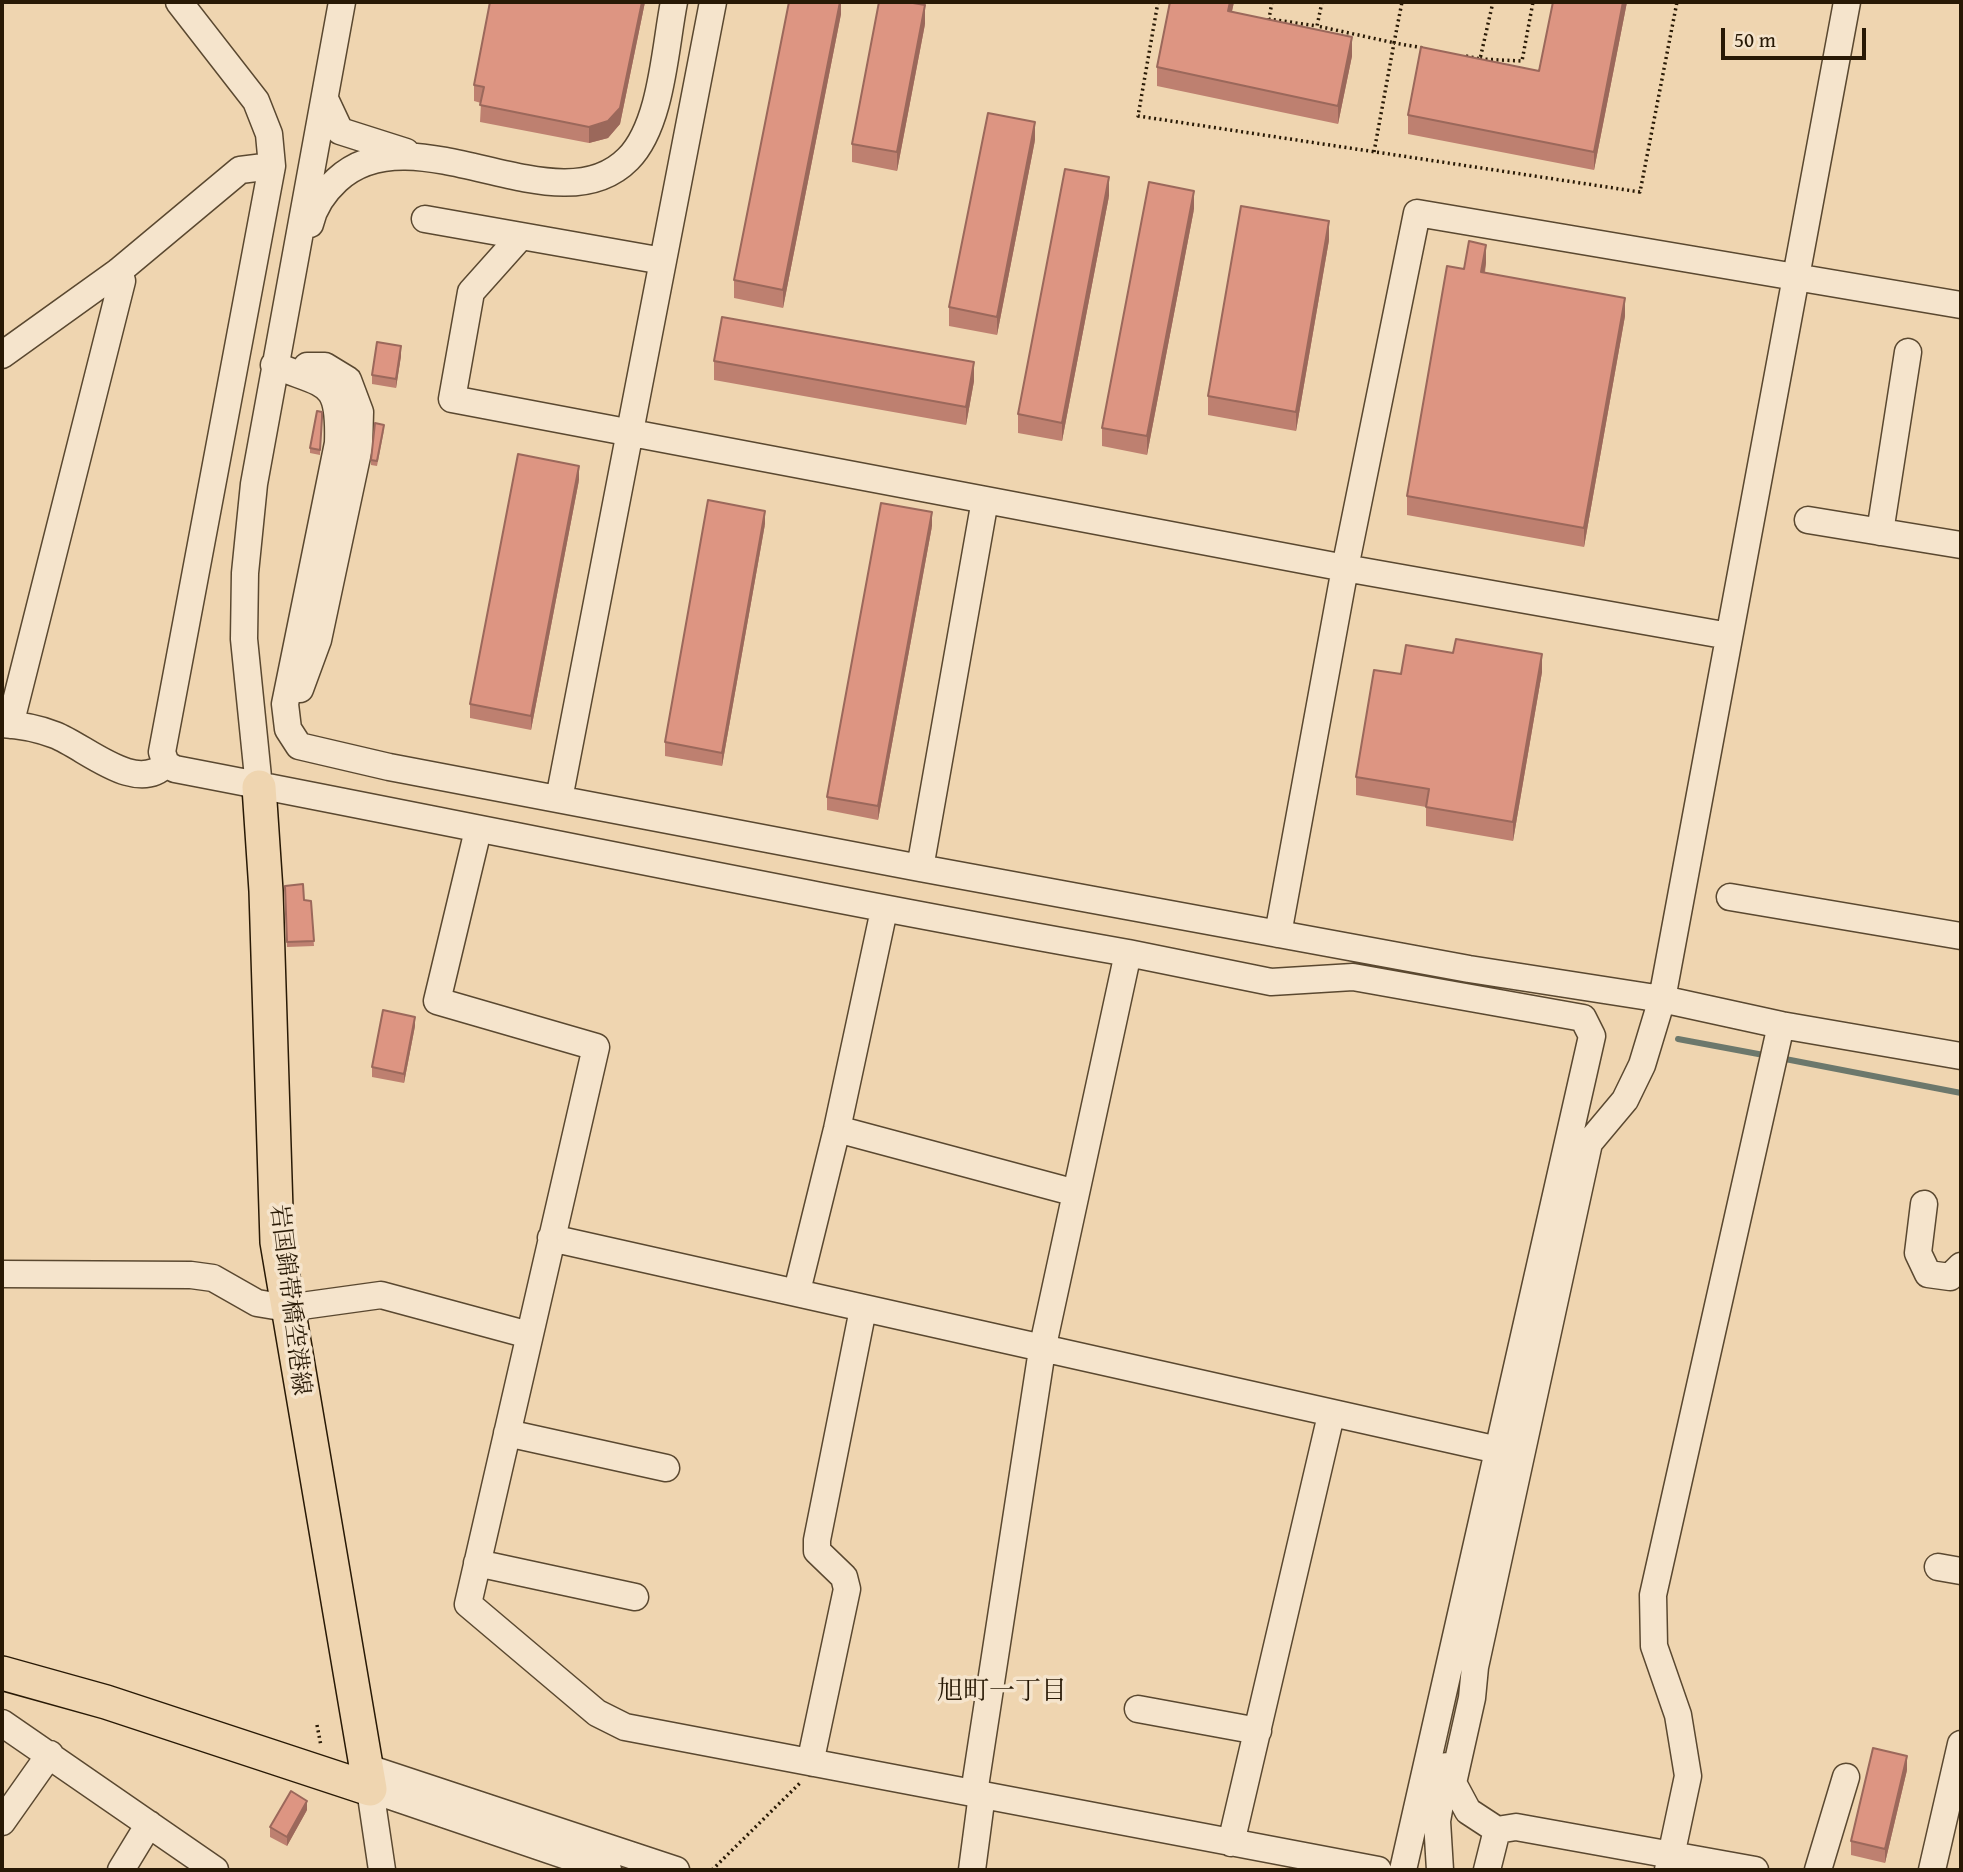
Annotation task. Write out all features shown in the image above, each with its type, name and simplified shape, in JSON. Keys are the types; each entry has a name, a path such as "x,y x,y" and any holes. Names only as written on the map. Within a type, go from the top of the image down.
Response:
{"main road":[{"name":"岩国錦帯橋空港線","path":"272,789 266,891 277,1242 367,1778"},
{"path":"2,1650 108,1681 367,1778"},
{"path":"2,1673 367,1778"}],"street":[{"path":"178,2 256,101 269,134 272,166 162,752 166,764 175,769 478,830 884,910 1128,953 1271,982 1353,977 1583,1018 1592,1036 1403,1870"},
{"path":"272,789 244,639 245,573 254,484 274,365 342,2"},
{"path":"281,334 294,298 311,219 323,193 344,174 372,161 391,158 434,160 574,183 602,176 628,160 645,135 654,110 674,2"},
{"path":"559,799 713,2"},
{"path":"1755,1870 1670,1862 1516,1827 1497,1830 1468,1811 1453,1783 1472,1698 1475,1667 1589,1143 1625,1100 1642,1065 1662,999 1847,2"},
{"path":"325,99 340,131 434,160"},
{"path":"2,355 119,271 240,170 272,166"},
{"path":"1278,934 1345,568 1417,213 1961,305"},
{"path":"425,219 663,261"},
{"path":"521,236 471,292 452,400 1345,568 1729,636"},
{"path":"119,271 122,281 6,724 34,727 140,776 156,774 166,764"},
{"path":"1880,532 1908,352"},
{"path":"274,365 325,366 348,380 360,412 359,447 318,640 302,678 298,701 299,722 310,739 326,752 920,868 1278,934 1662,999 1781,1025 1961,1056"},
{"path":"920,868 985,500"},
{"path":"1808,520 1961,545"},
{"path":"478,830 437,1001 596,1047 468,1604 597,1713 625,1727 978,1793 1340,1866 1378,1870"},
{"path":"1730,897 1961,936"},
{"path":"797,1291 837,1129 884,910"},
{"path":"972,1870 978,1793 1042,1350 1128,953"},
{"path":"1670,1862 1688,1776 1678,1715 1654,1646 1653,1595 1781,1025"},
{"path":"837,1129 1076,1193"},
{"path":"1924,1204 1918,1253 1928,1274 1950,1277 1961,1266"},
{"path":"551,1238 797,1291 863,1309 1331,1415 1497,1450"},
{"path":"2,1274 191,1275 213,1278 257,1303 287,1308 381,1295 529,1335"},
{"path":"813,1763 812,1754 847,1589 844,1577 817,1551 817,1541 863,1309"},
{"path":"1231,1843 1331,1415"},
{"path":"507,1433 666,1468"},
{"path":"477,1563 635,1597"},
{"path":"1440,1870 1437,1821 1462,1695 1475,1667"},
{"path":"1138,1709 1258,1731"},
{"path":"2,1723 215,1870"},
{"path":"1932,1870 1961,1744"},
{"path":"2,1822 50,1754"},
{"path":"1818,1870 1846,1777"},
{"path":"367,1778 382,1870"},
{"path":"367,1778 608,1870"},
{"path":"367,1778 676,1870"},
{"path":"121,1870 149,1824"},
{"path":"1488,1870 1497,1830"}],"path":[{"path":"1158,2 1138,116 1640,192 1677,2"},
{"path":"1272,2 1269,19 1432,50"},
{"path":"1317,26 1322,2"},
{"path":"1374,152 1402,2"},
{"path":"1479,59 1493,2"},
{"path":"1455,54 1479,59 1522,61 1533,2"},
{"path":"1394,43 1408,45"},
{"path":"712,1870 800,1783 813,1763"}],"building":[{"path":"490,2 642,2 620,108 608,121 589,127 480,105 484,87 474,85"},
{"path":"789,2 840,2 783,290 734,280"},
{"path":"879,2 925,5 897,152 852,144"},
{"path":"1170,2 1230,2 1228,11 1352,37 1338,106 1157,67"},
{"path":"1553,2 1623,2 1594,152 1408,115 1421,47 1539,71"},
{"path":"988,113 1035,122 997,317 949,307"},
{"path":"1065,169 1109,177 1062,423 1018,414"},
{"path":"1149,182 1194,191 1147,436 1102,428"},
{"path":"1241,206 1329,221 1296,412 1208,396"},
{"path":"1469,241 1486,245 1481,272 1625,298 1584,528 1407,496 1447,266 1464,269"},
{"path":"722,317 974,362 966,407 714,361"},
{"path":"377,342 401,346 396,379 372,375"},
{"path":"317,411 322,412 320,450 310,448"},
{"path":"375,423 384,425 377,461 371,460"},
{"path":"518,454 579,466 531,716 470,704"},
{"path":"708,500 765,511 722,753 665,742"},
{"path":"881,503 932,512 878,806 827,797"},
{"path":"1456,639 1542,654 1513,822 1426,807 1429,789 1356,777 1374,670 1401,674 1406,645 1453,653"},
{"path":"303,884 304,900 311,901 314,941 287,942 285,886"},
{"path":"383,1010 415,1017 404,1074 372,1067"},
{"path":"1873,1748 1907,1756 1885,1849 1851,1841"},
{"path":"291,1791 307,1801 287,1837 270,1827"}],"waterway":[{"path":"1678,1039 1769,1056"},
{"path":"1780,1058 1961,1093"}],"district":[{"name":"旭町一丁目","path":"1002,1692"}]}
